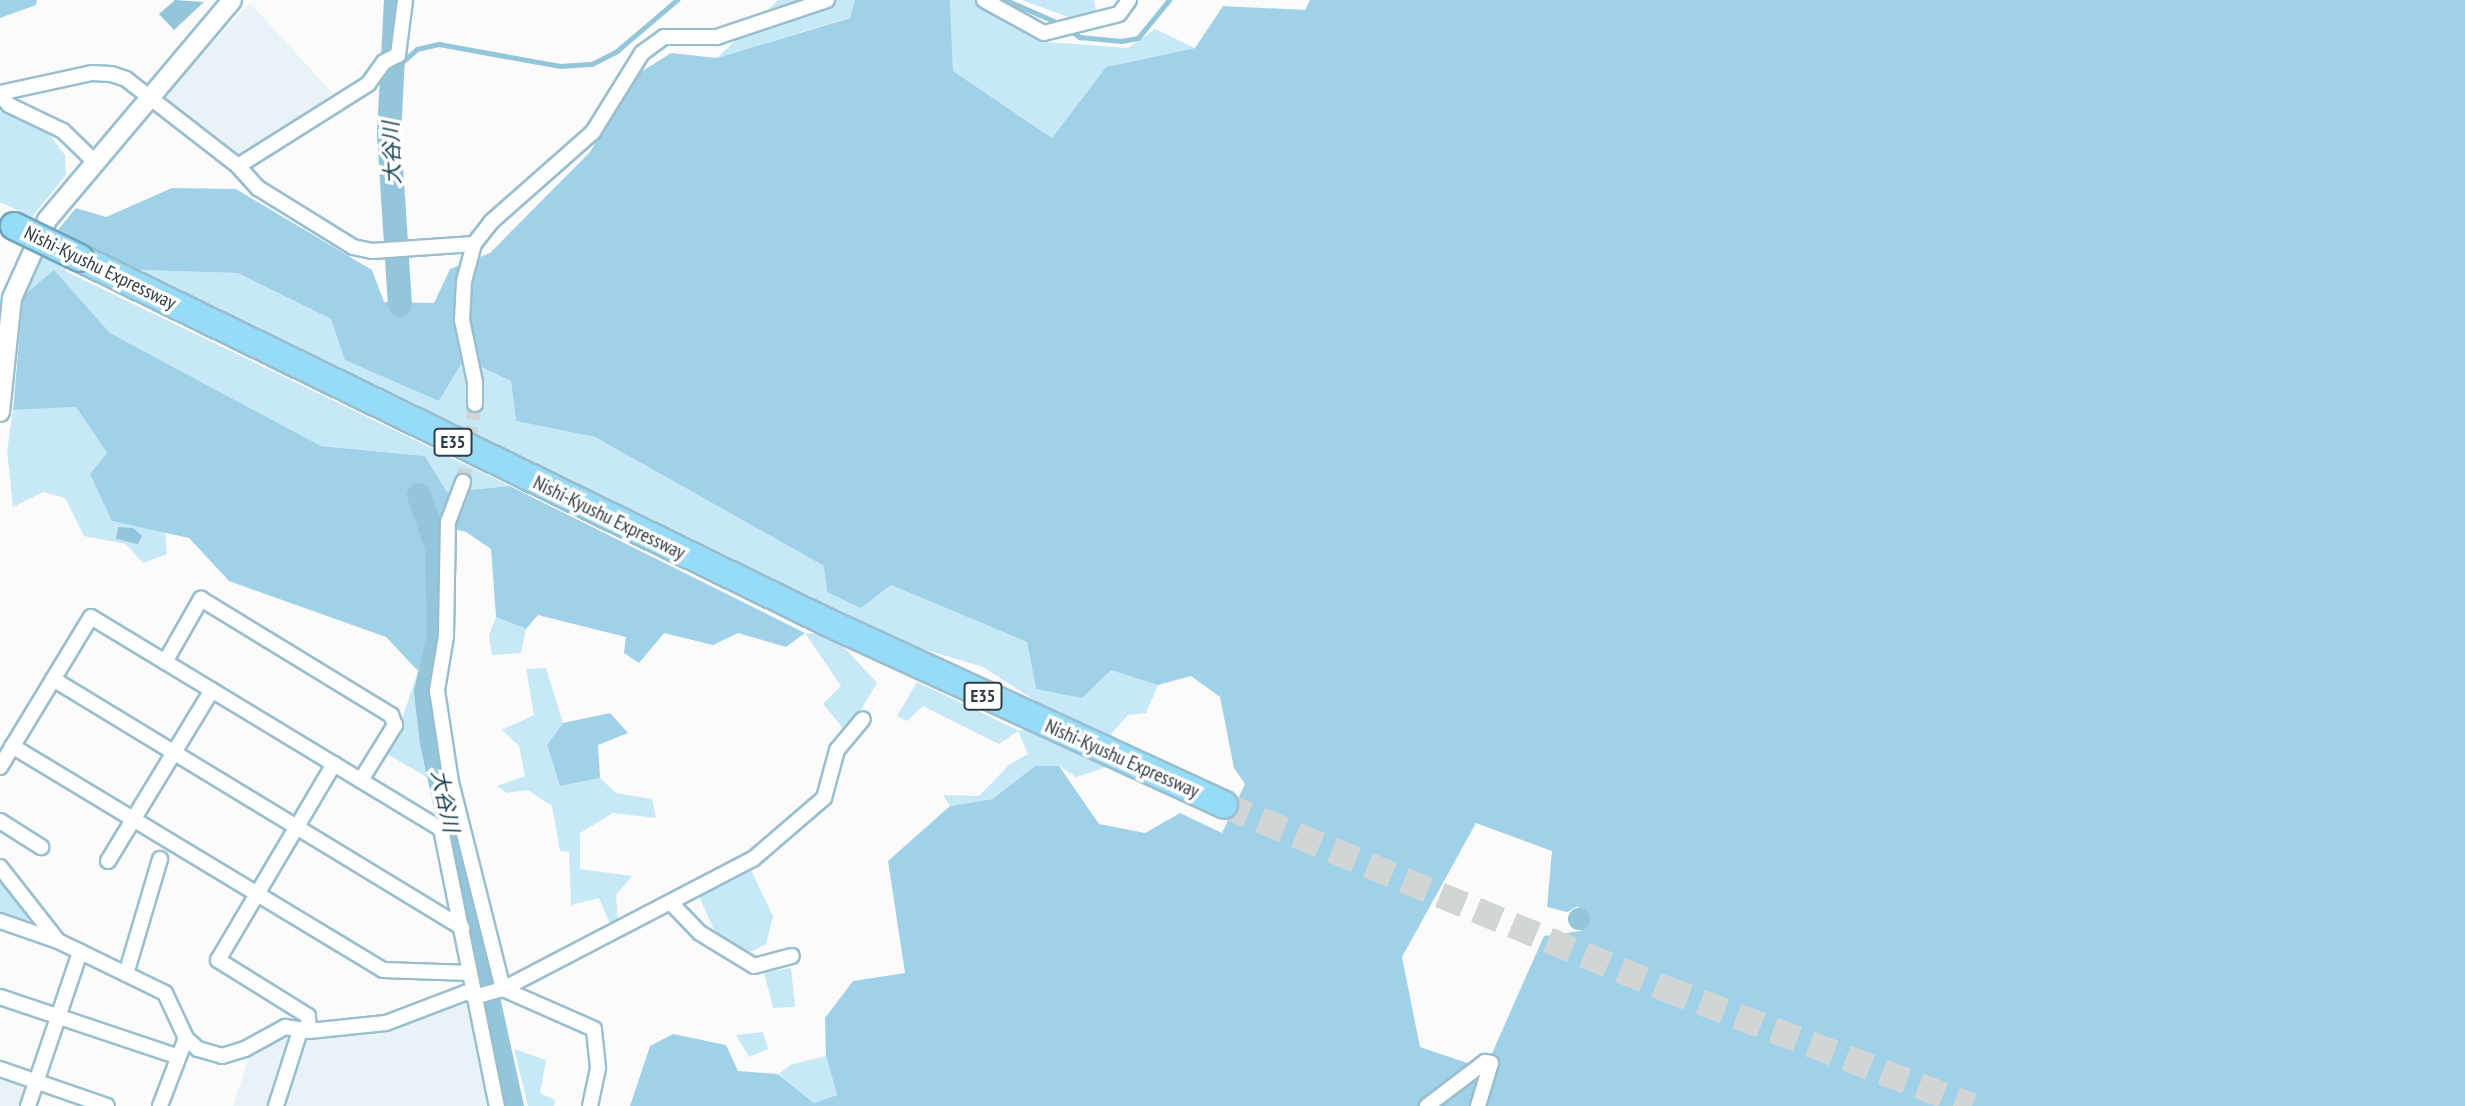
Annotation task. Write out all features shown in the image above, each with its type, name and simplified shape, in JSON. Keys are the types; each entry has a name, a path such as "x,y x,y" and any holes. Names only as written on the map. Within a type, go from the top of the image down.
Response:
{"highway":[{"name":"Nishi-Kyushu Expressway","path":"7,223 929,671 1123,761 1224,804"}],"street":[{"path":"0,412 6,296 47,220 232,0"},
{"path":"238,166 368,84 402,50 405,0"},
{"path":"475,404 475,382 462,320 464,282 474,244 491,222 593,132 642,53 664,37 717,37 827,0"},
{"path":"984,0 1044,33 1058,32 1118,14 1129,0"},
{"path":"94,162 63,131 9,105 0,94 92,73 126,79 238,166 258,188 354,247 387,249 474,244"},
{"path":"463,482 448,522 446,636 437,690 451,782 501,989"},
{"path":"165,662 201,599 391,715 395,725 361,780"},
{"path":"0,767 91,617 441,828 470,973 478,995 496,1106"},
{"path":"53,680 461,928"},
{"path":"108,861 212,690"},
{"path":"0,921 58,941 165,993 186,1038 198,1049 222,1056 285,1027 305,1031 386,1023 465,993 478,995 501,989 672,904 753,859 824,798 837,750 863,719"},
{"path":"12,746 383,970 470,973"},
{"path":"276,1106 305,1031 308,1016 218,960 334,764"},
{"path":"0,821 41,847"},
{"path":"126,974 160,859"},
{"path":"0,867 58,941"},
{"path":"672,904 700,933 754,966 792,956"},
{"path":"29,1106 80,952"},
{"path":"501,989 594,1029 598,1068 590,1106"},
{"path":"0,997 176,1056"},
{"path":"160,1106 176,1056 186,1038"},
{"path":"1427,1106 1485,1062 1491,1063 1478,1106"},
{"path":"0,1069 107,1106"}],"shaded area":[{"path":"0,0 37,0 36,5 0,18"},
{"path":"175,0 204,2 174,30 159,14"},
{"path":"778,0 855,0 851,17 717,58"},
{"path":"855,0 950,0 953,71 1052,138 1106,67 1195,48 1223,6 1305,10 1310,0 2465,0 2465,1106 630,1106 650,1046 673,1034 726,1045 738,1071 778,1074 814,1103 837,1095 826,1056 825,1018 853,981 905,973 888,861 950,806 992,799 1035,766 1059,766 1099,824 1145,833 1180,813 1222,833 1245,784 1234,768 1220,697 1191,676 1158,685 1111,670 1082,698 1036,689 1027,642 891,585 861,608 827,592 824,566 595,437 516,421 511,381 464,359 439,401 345,360 331,319 238,273 138,270 57,231 76,208 106,217 172,188 236,189 372,270 384,302 434,303 450,269 490,253 590,152 636,75 671,53 717,58 850,18","holes":["1476,823 1552,851 1547,907 1567,912 1578,906 1581,931 1544,936 1485,1069 1420,1047 1402,957"]},
{"path":"950,0 989,0 995,16 1047,42 1128,48 1155,29 1195,48 1106,67 1052,138 953,71"},
{"path":"1022,0 1094,0 1096,11 1068,17"},
{"path":"250,3 336,97 240,157 161,97"},
{"path":"0,111 49,134 65,155 66,175 32,217 0,202"},
{"path":"57,231 80,242 65,271 510,486 447,492 425,456 321,446 110,333 54,271 23,296"},
{"path":"54,270 110,333 321,446 425,456 447,492 510,486 805,633 786,647 738,633 713,645 664,633 639,663 624,653 626,637 538,615 526,629 496,617 491,549 466,532 426,522 432,632 418,671 386,637 229,581 189,538 112,521 90,474 107,453 76,407 13,410 23,296"},
{"path":"138,270 238,273 331,319 439,401 463,359 511,381 516,421 595,437 824,566 861,608 891,585 1027,642 1036,689 1082,697 1111,669 1158,685 1146,713 1128,715 1111,734 1119,744 1110,766 1076,777 1059,766 1035,766 991,799 950,806 943,795 979,796 1010,764 1028,754 1018,731 999,744 923,706 907,721 897,716 917,682 1018,730 1036,731 1047,708 983,667 860,630 843,646 877,683 847,733 823,704 841,686 805,633 823,634 835,609"},
{"path":"76,407 107,453 112,521 165,532 167,554 143,563 126,544 84,536 65,498 43,492 13,507 7,451 13,410"},
{"path":"118,527 133,528 142,536 138,544 116,539"},
{"path":"496,617 526,629 521,653 492,655 489,635"},
{"path":"546,668 563,723 547,745 560,786 600,778 616,793 652,799 656,818 613,813 580,833 580,869 632,876 616,895 618,922 611,926 599,898 571,905 569,852 560,851 552,806 528,790 507,793 497,786 525,776 519,746 502,730 534,715 526,669"},
{"path":"418,671 435,782 384,752 400,725"},
{"path":"610,713 628,733 598,745 600,778 560,786 547,745 563,723"},
{"path":"750,868 773,916 766,944 753,951 735,950 718,939 698,894"},
{"path":"0,877 30,912 26,926 0,917"},
{"path":"1579,908 1587,911 1590,919 1587,927 1579,930 1571,927 1568,919 1571,911"},
{"path":"791,968 795,1007 773,1008 764,972"},
{"path":"469,1001 490,1106 233,1106 251,1051 286,1032 304,1038 385,1028"},
{"path":"763,1032 768,1049 749,1057 736,1035"},
{"path":"514,1049 546,1060 540,1093 555,1100 554,1106 528,1106"},
{"path":"826,1056 837,1095 814,1103 779,1074 790,1065"},
{"path":"0,1076 31,1086 24,1106 0,1106"}],"waterway":[{"name":"大谷川","path":"396,0 389,135 400,305"},
{"path":"392,71 417,49 439,44 560,66 592,64 617,51 677,0"},
{"path":"1006,0 1061,24"},
{"path":"1071,31 1080,37 1121,41 1138,38 1169,0"},
{"name":"大谷川","path":"419,495 437,547 439,636 426,692 432,743 512,1106"}],"tunnel":[{"path":"463,482 475,404"},
{"path":"1224,805 1664,988 1972,1106"}]}
